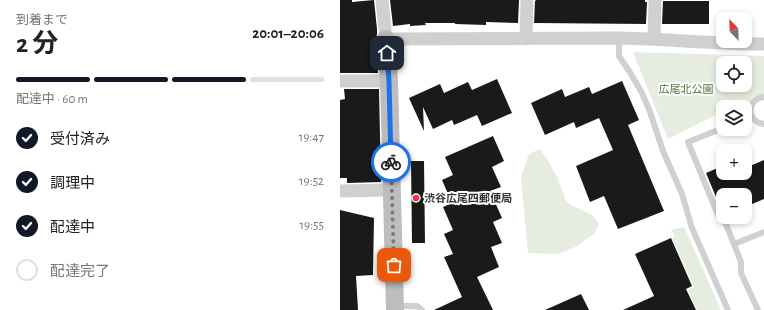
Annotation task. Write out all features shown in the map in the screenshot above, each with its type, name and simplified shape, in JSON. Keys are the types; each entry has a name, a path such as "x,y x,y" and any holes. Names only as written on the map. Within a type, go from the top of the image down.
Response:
{"street":[{"path":"382,0 389,81 395,308"},
{"path":"526,38 527,0"},
{"path":"654,39 655,0"},
{"path":"386,39 619,38 764,44"},
{"path":"340,81 389,81"},
{"path":"340,191 392,190"}],"lane":[{"path":"619,38 619,56 642,93 663,152 682,194 692,228 728,310"},
{"path":"752,103 759,97 764,97"},
{"path":"752,119 758,123 764,124"},
{"path":"716,131 688,142 718,215 726,224 741,262 741,273 758,310"},
{"path":"734,244 764,232"},
{"path":"395,308 417,306 422,310"}],"green space":[{"name":"広尾北公園","path":"633,52 764,56 764,100 752,103 752,100 716,100 716,115 668,139"},
{"path":"540,149 557,177 567,203 591,214 599,224 594,234 575,247 558,254 528,253 521,177 529,154"},
{"path":"684,227 721,310 697,310 688,290 694,287 672,238 675,236 671,230"}],"building":[{"path":"340,0 352,0 352,2 374,0 377,29 376,40 378,73 340,73"},
{"path":"390,0 519,0 518,23 486,22 486,25 425,23 426,25 410,26 410,24 393,26"},
{"path":"536,0 645,0 645,2 647,2 646,24 534,23"},
{"path":"663,1 709,1 709,24 662,24"},
{"path":"497,79 512,113 482,126 477,115 454,125 452,120 433,129 423,107 424,131 409,98 440,84 444,93 468,82 472,90"},
{"path":"622,81 639,120 628,125 664,211 618,229 604,196 590,202 576,166 613,150 599,118 576,128 574,122 545,135 531,103 562,89 565,97 589,87 592,94"},
{"path":"344,89 379,89 381,182 347,183 347,178 340,178 340,100 345,99"},
{"path":"493,136 504,161 492,167 501,187 490,191 502,218 493,222 502,243 491,247 499,267 477,277 493,310 434,310 462,297 444,257 453,254 444,234 453,230 443,207 452,203 442,180 453,175 445,157"},
{"path":"764,160 764,199 752,204 752,188 716,188 716,197 706,173 716,169 716,180 752,180 752,165"},
{"path":"411,161 424,161 425,243 412,243"},
{"path":"340,210 374,218 373,275 356,276 358,310 340,310"},
{"path":"671,238 692,286 686,289 696,310 623,310 654,296 635,254"},
{"path":"581,294 589,310 545,310"}],"way so far":[{"path":"391,162 394,265"}],"place":[{"name":"渋谷広尾四郵便局","path":"416,198"}],"route":[{"path":"387,53 391,162"}]}
